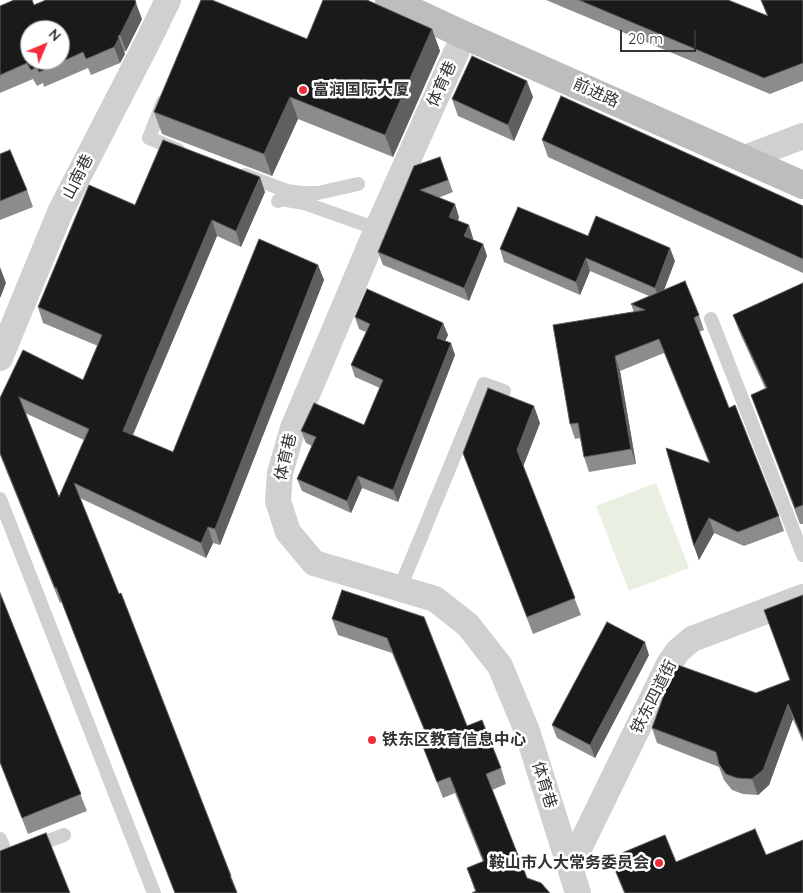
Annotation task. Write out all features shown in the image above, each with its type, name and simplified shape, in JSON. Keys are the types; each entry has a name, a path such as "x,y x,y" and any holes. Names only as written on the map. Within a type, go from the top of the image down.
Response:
{"main road":[{"name":"前进路","path":"389,0 803,185"}],"street":[{"name":"山南巷","path":"0,358 61,210 168,0"},
{"name":"体育巷","path":"464,35 377,229 293,428 280,473 278,501 288,532 314,563 435,599 468,625 500,666 527,730 578,893"},
{"path":"745,158 803,136"},
{"name":"铁东四道街","path":"570,867 669,664 678,651 692,639 803,597"}],"lane":[{"path":"167,94 149,138 195,156"},
{"path":"232,170 287,191 301,193 318,193 358,184"},
{"path":"278,201 281,199 304,203 377,229"},
{"path":"711,318 803,555"},
{"path":"400,588 484,384 504,391"},
{"path":"0,499 154,893"},
{"path":"0,839 3,857 64,835"}],"green space":[{"path":"656,483 689,568 629,591 596,506"}],"building":[{"path":"14,0 32,0 34,5 46,0 135,0 136,3 114,47 86,59 83,52 70,58 70,20 20,20 20,66 0,75 0,6"},
{"name":"富润国际大厦","path":"201,0 212,0 307,39 323,0 367,0 432,29 385,135 290,97 264,154 154,112"},
{"path":"579,0 728,0 768,16 761,0 803,0 803,63 764,78"},
{"path":"472,56 527,81 508,125 452,99"},
{"path":"561,96 803,206 803,259 542,140"},
{"path":"163,140 260,177 236,231 212,220 123,431 173,452 259,239 318,265 215,529 208,527 201,543 74,483 119,594 121,593 237,893 175,893 56,587 0,453 0,398 23,350 83,380 102,335 38,307 89,185 135,205","holes":["19,397 89,429 59,497"]},
{"path":"10,150 27,190 0,201 0,154"},
{"path":"440,157 448,180 420,190 455,204 449,217 469,225 464,236 483,244 464,288 378,252 414,166"},
{"path":"518,207 588,236 596,216 670,248 655,288 586,258 576,282 500,249"},
{"path":"685,281 699,315 694,318 729,408 735,405 779,516 738,532 709,518 694,546 666,448 710,463 659,339 615,356 631,449 584,457 578,423 570,424 553,325 645,310 631,304"},
{"path":"803,283 803,505 795,508 751,395 767,388 733,315"},
{"path":"367,289 443,323 437,338 451,343 393,490 358,476 347,501 297,479 316,437 301,431 314,403 364,425 383,380 351,365 370,324 355,317"},
{"path":"488,388 534,406 517,450 575,598 527,617 463,453"},
{"path":"342,590 424,617 467,726 482,720 501,768 486,774 527,878 541,883 550,893 472,893 476,891 467,868 484,861 450,777 437,782 418,734 425,731 387,638 332,619"},
{"path":"0,593 81,794 22,818 0,762"},
{"path":"803,595 803,739 788,704 763,770 752,779 737,778 726,774 719,764 716,752 652,728 675,664 756,693 790,680 764,610"},
{"path":"607,622 645,642 590,745 552,725"},
{"path":"755,829 766,855 803,840 803,893 625,893 610,858 665,835 676,862"},
{"path":"46,833 70,893 0,893 0,851"}],"place":[{"name":"富润国际大厦","path":"303,90"},
{"name":"铁东区教育信息中心","path":"372,740"},
{"name":"鞍山市人大常务委员会","path":"659,863"}]}
